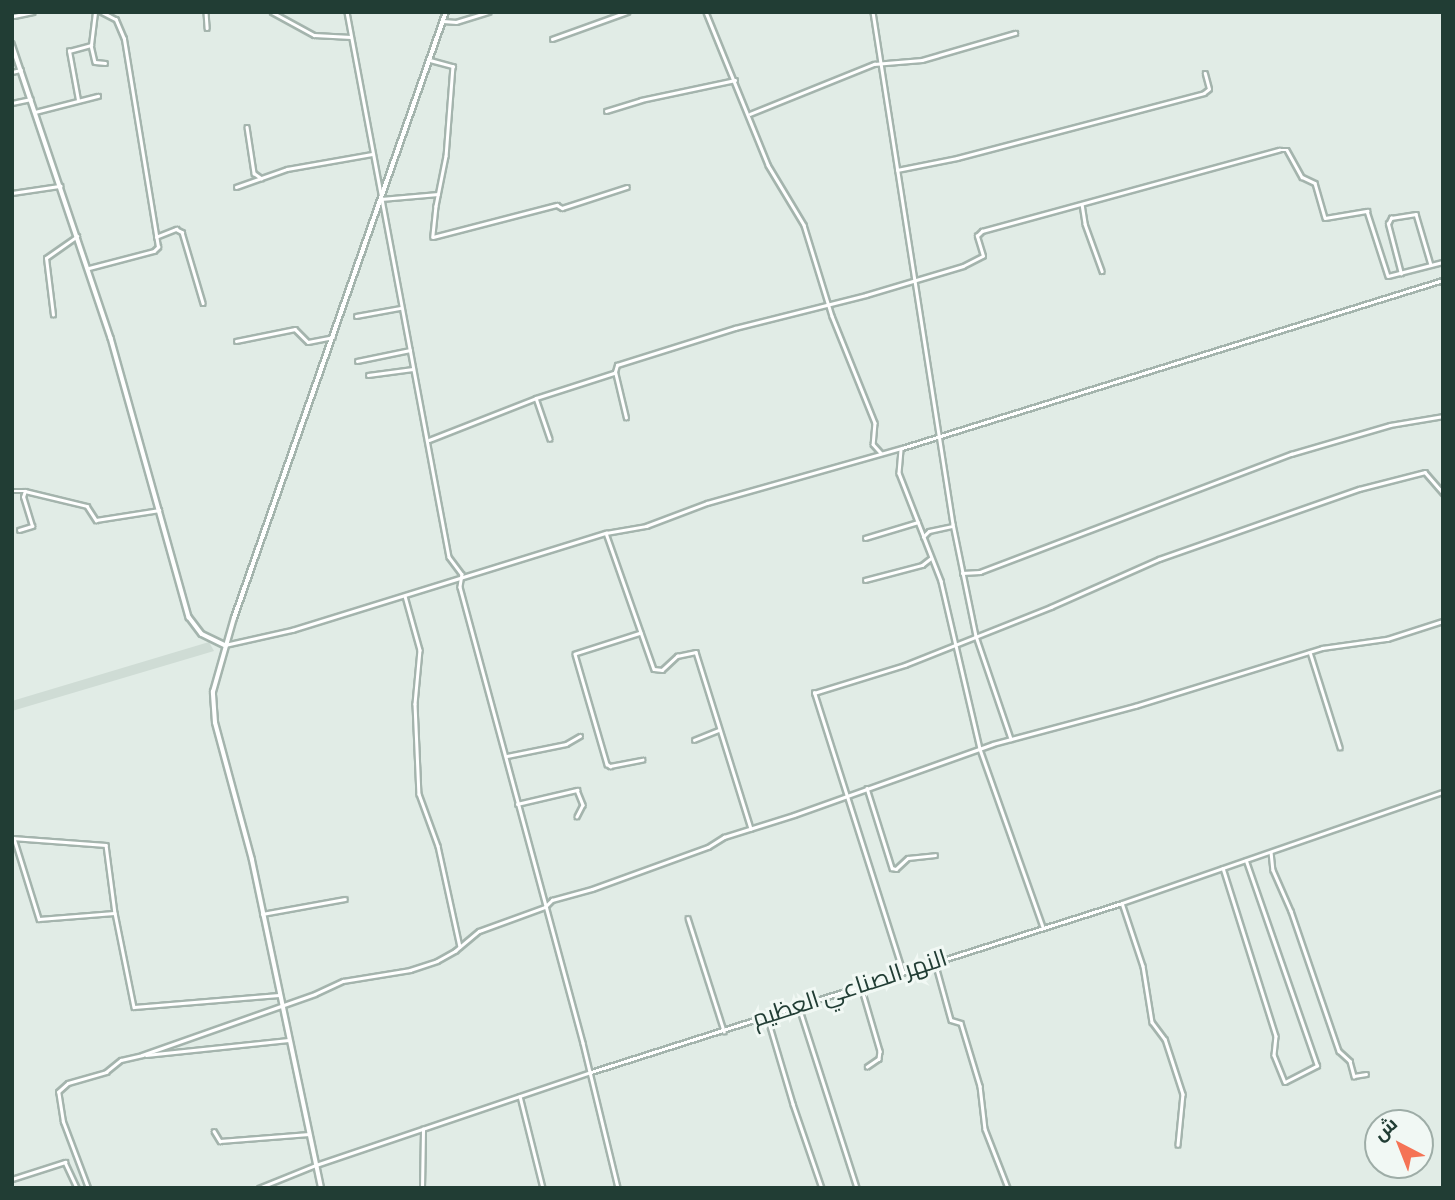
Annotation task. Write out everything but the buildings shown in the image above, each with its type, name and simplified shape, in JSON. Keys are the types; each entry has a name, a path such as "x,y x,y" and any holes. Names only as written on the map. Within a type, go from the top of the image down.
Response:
{"street":[{"path":"14,16 33,12"},
{"path":"95,12 91,45 95,62 106,63"},
{"path":"89,268 154,251 158,247 124,39 116,20 101,12"},
{"path":"206,12 207,28"},
{"path":"272,12 310,33 351,37"},
{"path":"347,12 400,308 429,439 449,556 459,568 460,587 591,1072 618,1188"},
{"path":"321,1188 252,860 213,712 215,680 446,12"},
{"path":"443,21 456,22 489,12"},
{"path":"552,39 627,12"},
{"path":"706,12 750,114 768,165 804,225 828,305 875,423 873,444 882,454"},
{"path":"873,12 953,526 976,636 1011,739"},
{"path":"750,114 852,72 881,64 932,57 1015,33"},
{"path":"12,44 89,268 192,623 209,639 225,645 292,630 461,580 606,533 646,526 743,492 902,449 939,435 1443,281"},
{"path":"78,100 69,50 91,45"},
{"path":"430,60 453,66 446,156 431,234 435,238 557,205 562,208 627,187"},
{"path":"12,72 21,70"},
{"path":"897,170 957,158 1204,93 1209,89 1205,74"},
{"path":"606,111 641,100 735,80"},
{"path":"35,112 98,96"},
{"path":"12,103 31,99"},
{"path":"247,127 254,173 261,178"},
{"path":"626,418 615,372 618,365 756,322 915,282 982,257 977,236 980,232 1285,149 1302,177 1315,183 1325,218 1367,211 1386,275 1390,277 1443,262"},
{"path":"236,187 287,169 372,154"},
{"path":"12,193 60,186"},
{"path":"381,200 438,194"},
{"path":"1082,204 1085,223 1102,271"},
{"path":"1401,274 1388,224 1391,218 1416,214 1431,265"},
{"path":"156,237 176,229 182,232 203,303"},
{"path":"53,315 46,258 77,236"},
{"path":"356,316 400,308"},
{"path":"236,341 295,330 308,342 333,337"},
{"path":"357,361 410,350"},
{"path":"368,375 414,369"},
{"path":"429,439 536,398 615,372"},
{"path":"536,398 550,439"},
{"path":"962,573 980,572 1263,463 1390,425 1443,416"},
{"path":"902,449 899,473 942,581 981,749 1043,927"},
{"path":"903,973 814,693 905,665 1159,559 1359,489 1425,472 1443,493"},
{"path":"12,491 25,491 87,506 96,520 159,510"},
{"path":"19,530 32,526 23,497 25,491"},
{"path":"865,538 918,522"},
{"path":"923,537 929,531 953,526"},
{"path":"606,533 656,670 662,670 677,656 695,652 751,829"},
{"path":"865,580 922,565 931,558"},
{"path":"405,596 421,650 415,704 419,794 438,846 460,947"},
{"path":"89,1188 62,1122 58,1092 68,1083 106,1072 121,1060 315,994 343,981 410,970 437,961 483,928 545,907 558,898 603,886 708,846 724,837 1011,739 1135,706 1310,652 1387,639 1443,621"},
{"path":"641,633 575,654 607,764 610,766 642,760"},
{"path":"1310,652 1340,747"},
{"path":"694,740 719,730"},
{"path":"507,757 566,744 580,736"},
{"path":"867,788 892,868 897,869 908,858 934,855"},
{"path":"517,804 578,790 583,805 577,817"},
{"name":"النهر الصناعي العظيم","path":"258,1188 316,1165 591,1072 1122,903 1443,792"},
{"path":"115,913 39,919 13,838 106,845 115,913 134,1007 279,995"},
{"path":"1271,852 1273,870 1291,911 1339,1051 1350,1061 1354,1076 1366,1074"},
{"path":"1223,868 1276,1035 1274,1055 1285,1082 1317,1066 1246,861"},
{"path":"262,914 345,900"},
{"path":"1122,903 1143,966 1152,1023 1165,1039 1184,1094 1178,1145"},
{"path":"688,918 724,1031"},
{"path":"935,962 951,1020 961,1023 980,1086 985,1129 1008,1188"},
{"path":"861,986 880,1051 876,1062 867,1067"},
{"path":"799,1004 857,1188"},
{"path":"767,1016 822,1188"},
{"path":"142,1055 288,1040"},
{"path":"520,1096 543,1188"},
{"path":"422,1188 423,1129"},
{"path":"214,1130 220,1142 309,1134"},
{"path":"12,1179 65,1162 78,1188"}],"shaded area":[{"path":"209,642 214,651 12,711 12,701"}]}
